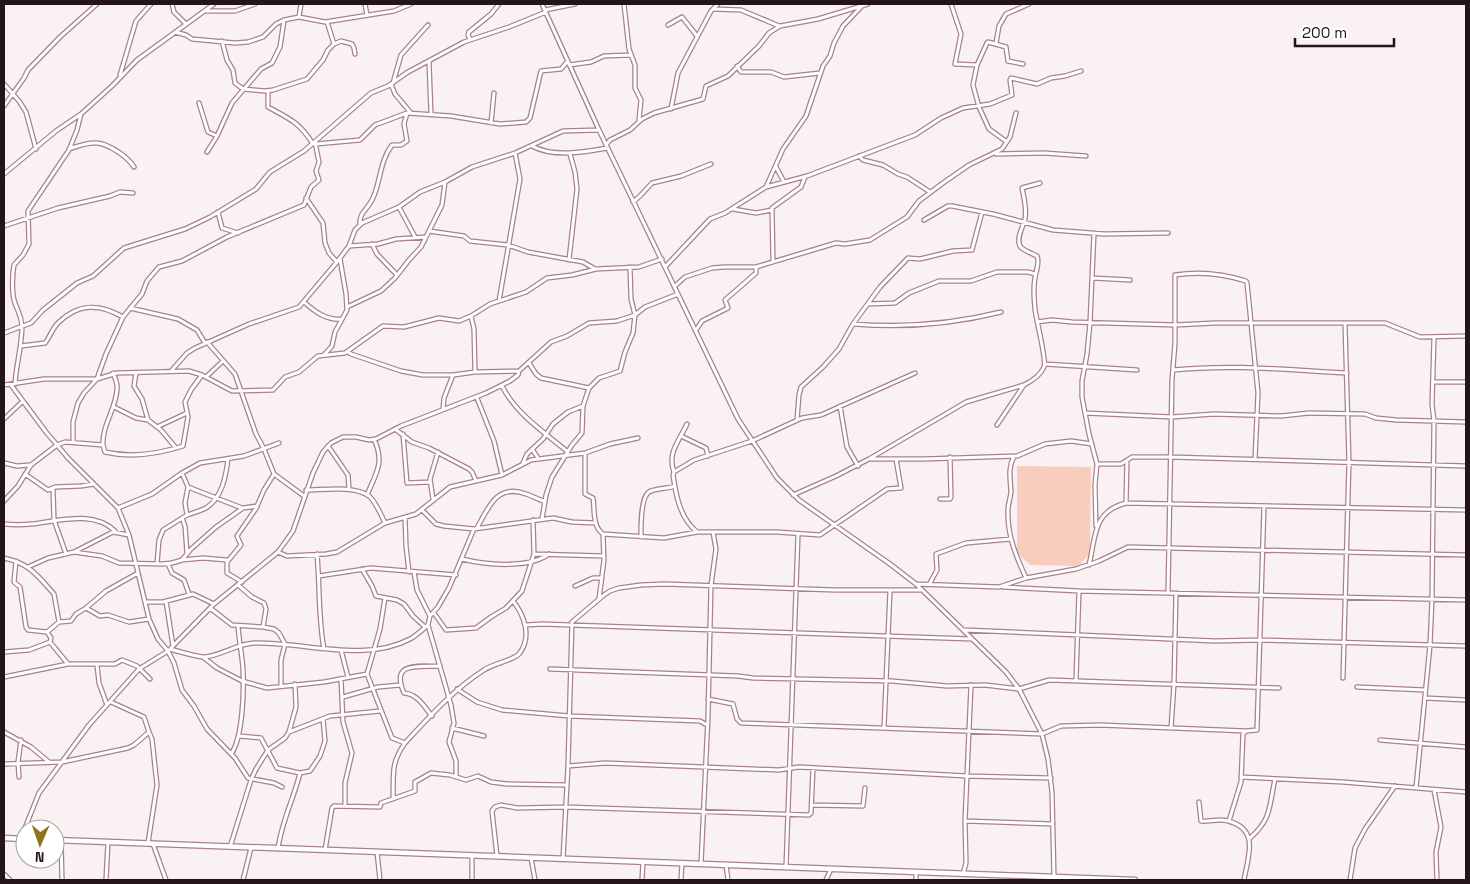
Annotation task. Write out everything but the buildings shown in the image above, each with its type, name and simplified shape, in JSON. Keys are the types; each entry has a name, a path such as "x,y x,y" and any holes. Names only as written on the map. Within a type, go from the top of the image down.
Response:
{"main road":[{"path":"65,840 1135,880"}],"street":[{"path":"4,106 28,70 60,37 97,4"},
{"path":"120,76 136,21 151,4"},
{"path":"172,4 174,12 185,25 186,35"},
{"path":"4,174 56,131 81,114 112,86 136,60 214,4"},
{"path":"204,11 236,11 255,4"},
{"path":"299,18 301,4"},
{"path":"365,4 367,15"},
{"path":"174,32 186,35 192,39 235,43 257,40 284,20 299,18 327,22 394,11 411,4"},
{"path":"470,40 469,32 491,14 499,4"},
{"path":"542,4 633,202 738,419 777,478 793,495 890,564 923,590 1006,672 1019,690 1042,734 1051,778 1054,877"},
{"path":"4,333 31,324 42,310 77,283 93,276 124,248 175,234 256,190 270,172 314,143 367,95 392,83 445,51 470,40 509,27 545,11 575,4"},
{"path":"624,4 629,49 635,65 635,88 641,100 639,121"},
{"path":"671,109 676,77 697,36 718,4"},
{"path":"855,8 858,4"},
{"path":"532,146 538,149 578,154 607,146 610,140 630,130 639,121 654,113 702,100 706,86 724,78 759,46 769,33 780,26 818,19 868,4"},
{"path":"951,4 961,34 954,64 976,65"},
{"path":"996,44 998,27 1006,14 1028,4"},
{"path":"766,187 787,143 806,116 820,73 843,26 862,6"},
{"path":"713,9 741,10 780,26"},
{"path":"668,25 682,18 697,36"},
{"path":"207,152 217,136 232,103 261,69 272,63 280,48 284,20"},
{"path":"327,22 334,44"},
{"path":"409,113 395,94 392,83 402,53 428,25"},
{"path":"222,41 227,60 233,70 234,81 243,89 268,91 307,79 323,60 328,50 334,44 341,41 352,44 355,54"},
{"path":"1007,142 989,129 979,107 973,85 973,75 987,43 1007,48 1008,61 1023,64"},
{"path":"314,143 360,140 375,125 393,117 409,113 431,114 500,124 528,121 541,71 559,69 568,64 591,62 604,56 631,55"},
{"path":"429,62 431,114"},
{"path":"737,66 741,72 770,72 784,77 820,73"},
{"path":"665,266 710,219 766,187 804,177 915,135 952,112 966,107 979,107 995,103 1012,95 1011,78 1037,84 1051,78 1081,71"},
{"path":"4,84 26,112 36,149"},
{"path":"73,442 73,422 78,403 97,379 123,317 142,294 147,281 159,267 182,261 238,233 302,206 312,187 319,180 316,171 319,162 314,143 289,117 268,107 268,91"},
{"path":"491,123 494,93"},
{"path":"199,102 208,132 217,136"},
{"path":"360,225 360,217 372,201 386,154 392,145 401,145 407,140 404,124 409,113"},
{"path":"675,286 685,277 712,268 756,267 773,260 789,258 836,243 845,244 870,240 907,217 919,201 969,165 1002,149 1014,124 1016,113"},
{"path":"81,114 77,130 68,150 28,211 29,244 24,255 15,263 13,268 14,299 20,313 22,327 21,346 13,385 22,402 68,458 118,508 129,535 149,619 158,639 170,649 203,657 217,668 242,681 262,688 341,679 367,674"},
{"path":"171,370 187,353 206,342 249,324 296,309 304,302 349,246 355,230 360,225 399,207 420,192 445,182 472,167 515,154 563,131 599,130"},
{"path":"68,150 84,144 102,144 128,158 134,167"},
{"path":"994,154 1044,153 1086,156"},
{"path":"499,301 520,179 515,154"},
{"path":"569,260 577,189 570,154"},
{"path":"859,156 863,160 881,164 907,177 930,192"},
{"path":"633,202 652,182 681,176 711,164"},
{"path":"775,167 784,182"},
{"path":"732,208 752,213 772,210 801,186 804,177"},
{"path":"347,307 381,291 421,247 442,205 445,182"},
{"path":"793,495 858,466 966,402 1024,385 1035,378 1045,364 1034,297 1038,258 1021,248 1020,245 1025,201 1022,188 1040,183"},
{"path":"4,226 117,192 133,193"},
{"path":"306,198 322,220 326,249 342,264 347,307 334,336 332,346 324,355"},
{"path":"924,220 950,206 1053,230 1142,235 1168,233"},
{"path":"399,207 415,237"},
{"path":"772,210 773,260"},
{"path":"218,212 222,228 238,233"},
{"path":"797,420 801,387 839,349 853,324 880,287 906,258 920,259 953,251 972,250 982,212"},
{"path":"429,231 464,236 470,241 508,245 528,252 583,262 596,269"},
{"path":"1089,565 1096,527 1095,485 1097,464 1082,397 1082,381 1090,323 1094,233"},
{"path":"349,246 426,237"},
{"path":"372,244 377,254 397,275"},
{"path":"4,385 44,379 97,379 113,374 171,370 189,371 204,376 226,389 241,392 274,390 285,377 299,372 318,356 348,352 382,326 404,327 439,318 459,321 471,316 485,306 526,292 547,278 572,275 596,269 643,266 662,259"},
{"path":"542,519 552,477 582,433 583,406 589,388 599,378 620,371 633,333 635,315 631,299 630,267"},
{"path":"696,330 702,321 728,308 725,300 756,274 756,267"},
{"path":"867,304 895,303 910,293 939,281 973,281 997,272 1028,272 1035,274"},
{"path":"1168,593 1175,326 1174,275 1195,272 1220,274 1247,281 1258,393 1255,459"},
{"path":"1092,278 1130,280"},
{"path":"30,819 39,794 85,729 139,669 170,649 214,604 278,552 293,531 313,473 323,452 331,442 343,437 374,439 395,429 477,398 502,386 518,375 551,342 567,336 589,323 617,321 635,315 645,308 678,294"},
{"path":"304,302 327,317 342,319"},
{"path":"21,346 45,343 58,323 79,308 92,307 109,310 123,317"},
{"path":"130,308 178,319 197,330 235,374 256,434 264,448 274,474 304,496"},
{"path":"853,324 901,325 943,323 975,319 1001,312"},
{"path":"471,316 474,329 475,372"},
{"path":"1037,322 1052,320 1175,326 1216,323 1385,323 1411,335 1434,338 1466,336"},
{"path":"1343,678 1349,462 1345,324"},
{"path":"1416,788 1430,644 1432,599 1434,338"},
{"path":"348,352 402,371 422,375 519,372"},
{"path":"113,374 117,389 114,407 103,432 103,445 105,452 131,455 183,446 188,422 185,402 204,376 223,361"},
{"path":"529,363 541,378 589,388"},
{"path":"1045,364 1137,370"},
{"path":"1173,370 1256,368 1347,373"},
{"path":"136,373 134,386 142,399 148,420"},
{"path":"674,472 690,462 752,441 797,420 805,417 819,416 914,373"},
{"path":"443,410 444,398 453,375"},
{"path":"1433,382 1466,382"},
{"path":"997,425 1024,385"},
{"path":"502,386 507,396 527,419 568,452"},
{"path":"477,398 494,441 502,474"},
{"path":"4,419 22,402"},
{"path":"522,464 553,424 564,415 583,406"},
{"path":"840,406 847,446 858,466"},
{"path":"114,407 136,418 148,420 176,448"},
{"path":"157,427 187,413"},
{"path":"1085,413 1172,417 1214,414 1281,416 1309,413 1365,414 1376,418 1396,420 1466,422"},
{"path":"687,424 672,451 671,457 680,508 689,524 697,532"},
{"path":"395,429 412,442 438,452 470,470 476,481"},
{"path":"403,434 407,483 430,482"},
{"path":"681,436 706,448 708,456"},
{"path":"278,552 287,556 337,552 385,523 422,510 433,499 450,487 502,474 538,458 585,453 610,444 638,438"},
{"path":"367,494 380,459 374,439"},
{"path":"870,459 1014,456 1025,454 1045,444 1071,441 1092,444"},
{"path":"4,501 15,490 31,465 57,445 73,442 103,445"},
{"path":"118,508 152,494 182,473 205,461 244,456 279,443"},
{"path":"328,446 348,475 349,489"},
{"path":"532,449 538,458"},
{"path":"433,499 430,475 438,452"},
{"path":"585,453 584,492 593,498 594,516 600,532 603,534 604,556 599,599"},
{"path":"1005,456 1010,465"},
{"path":"1014,456 1010,465 1011,494 1008,509 1014,551 1026,578"},
{"path":"940,499 950,499 951,497 950,457"},
{"path":"1097,464 1121,464 1132,457 1171,457 1466,466"},
{"path":"157,564 159,540 163,530 187,515 207,507 215,498 225,480 228,459"},
{"path":"603,534 664,538 697,532 777,532 820,535 887,488 901,488 896,459"},
{"path":"1126,503 1127,459"},
{"path":"4,463 17,466 31,465"},
{"path":"182,473 188,488 185,503 187,515"},
{"path":"25,474 50,490 53,488 94,484"},
{"path":"242,582 227,573 227,560 241,545 237,536 258,506 264,490 274,474"},
{"path":"641,537 642,512 646,494 650,491 675,486"},
{"path":"53,488 54,520 66,554"},
{"path":"188,488 243,508 258,506"},
{"path":"306,490 349,489 367,494 385,523"},
{"path":"203,657 254,643 342,650 369,650 390,648 408,640 427,626 456,574 475,528 495,498 506,492 524,493 545,502"},
{"path":"1096,527 1106,512 1126,503 1466,510"},
{"path":"708,699 733,704 737,720 741,723 1042,734 1061,726 1100,725 1257,730 1264,506"},
{"path":"182,560 187,553 216,527 243,508"},
{"path":"422,510 440,526 475,528 554,518 572,522 596,523"},
{"path":"405,517 409,572"},
{"path":"182,518 185,526 187,553"},
{"path":"4,524 33,524 54,520 90,519 104,522 115,531 129,535"},
{"path":"414,572 417,590 432,615 446,630 473,630 504,610 524,588 534,554 533,520"},
{"path":"28,567 48,558 74,552 115,531"},
{"path":"701,864 708,717 711,585 716,548 713,532"},
{"path":"786,867 798,534"},
{"path":"929,584 937,570 936,554 966,543 1011,539"},
{"path":"999,587 1026,578 1089,565 1128,547 1466,555"},
{"path":"74,552 102,556 119,563 136,564 168,564 182,560 203,558 227,560"},
{"path":"317,554 319,614 324,648"},
{"path":"534,554 604,556"},
{"path":"462,558 479,563 532,562 549,554"},
{"path":"4,558 28,567 42,579 48,590 52,592 59,622"},
{"path":"16,561 14,582 20,587 26,629 47,632 59,622 70,622 76,614 106,591 138,573"},
{"path":"168,564 172,573 184,580 189,594"},
{"path":"319,576 374,568 456,574"},
{"path":"362,569 376,596 397,600 404,604 413,616 427,626 450,697 454,723 449,742 456,761 456,777"},
{"path":"575,586 593,578 602,578"},
{"path":"564,859 571,626 574,619 604,595 619,588 665,584 890,591 923,590"},
{"path":"916,584 1079,591 1466,600"},
{"path":"238,585 264,603 266,609 263,626"},
{"path":"884,728 890,591"},
{"path":"1076,680 1079,591"},
{"path":"1171,728 1176,593"},
{"path":"145,602 166,601 189,594 214,604"},
{"path":"385,598 380,629 367,674 392,738 405,743"},
{"path":"166,601 170,649 182,690 207,729 231,754 251,780 274,782 282,787"},
{"path":"393,799 393,766 398,752 405,743 457,689 493,665 510,660 519,654 523,645 526,625 522,612 513,601"},
{"path":"86,608 100,616 108,615 129,622 149,619"},
{"path":"210,608 230,624 238,626 263,626 279,633 285,644 281,686"},
{"path":"526,625 973,639"},
{"path":"231,754 239,736 242,666 238,626"},
{"path":"963,630 1215,641 1260,640 1466,646"},
{"path":"47,632 51,638 50,642 68,664"},
{"path":"4,652 29,650 50,642"},
{"path":"342,650 348,678"},
{"path":"4,676 68,664 115,664 125,660 137,666 150,679"},
{"path":"97,665 99,682 107,706"},
{"path":"432,716 416,697 404,693 400,685 401,673 405,668 440,666"},
{"path":"550,670 886,681 947,686 985,685 1019,690 1049,680 1279,688"},
{"path":"341,679 342,714 352,753 345,783 345,806"},
{"path":"230,847 251,780 268,750 285,738 289,732 296,707 295,684"},
{"path":"343,697 373,689 400,685"},
{"path":"967,880 965,874 966,821 971,685"},
{"path":"1357,687 1426,690"},
{"path":"457,689 477,702 498,710 569,716 700,721 707,725"},
{"path":"1425,698 1466,700"},
{"path":"111,702 144,716 152,739 157,786 148,844"},
{"path":"289,732 342,714 380,710"},
{"path":"700,721 708,717"},
{"path":"239,736 261,738 277,768 300,773 310,771 320,756 325,741 323,719"},
{"path":"452,728 484,736"},
{"path":"1238,730 1243,734"},
{"path":"1229,821 1240,787 1243,734 1246,731"},
{"path":"4,732 31,746 49,762"},
{"path":"4,764 18,762 62,762 128,748 149,732"},
{"path":"19,777 18,762 21,740"},
{"path":"1380,740 1466,747"},
{"path":"568,766 605,763 779,770 813,768 967,776 1051,778"},
{"path":"497,856 492,811 495,807 501,805 517,808 566,807 809,815 812,805 813,768"},
{"path":"278,849 279,840 300,773"},
{"path":"325,850 332,808 334,806 380,807 381,802 415,791 415,782 429,774 466,780 478,776 490,782 507,784 567,785"},
{"path":"1241,776 1466,792"},
{"path":"1249,839 1264,824 1275,779"},
{"path":"1350,880 1355,848 1370,821 1395,786"},
{"path":"812,805 863,806 865,788"},
{"path":"1434,790 1441,827 1436,852 1437,880"},
{"path":"1200,802 1201,822 1229,821 1245,830 1249,839 1249,854 1244,880"},
{"path":"966,821 1053,824"},
{"path":"106,880 108,842"},
{"path":"153,844 166,880"},
{"path":"243,880 251,848"},
{"path":"377,852 380,880"},
{"path":"472,856 472,880"},
{"path":"531,857 535,880"},
{"path":"642,880 643,862"},
{"path":"681,880 682,863"},
{"path":"726,865 728,880"},
{"path":"826,880 831,869"},
{"path":"916,873 916,880"},
{"path":"4,874 10,880"}],"shaded area":[{"path":"1017,466 1091,467 1090,553 1079,566 1030,565 1017,553"}]}
